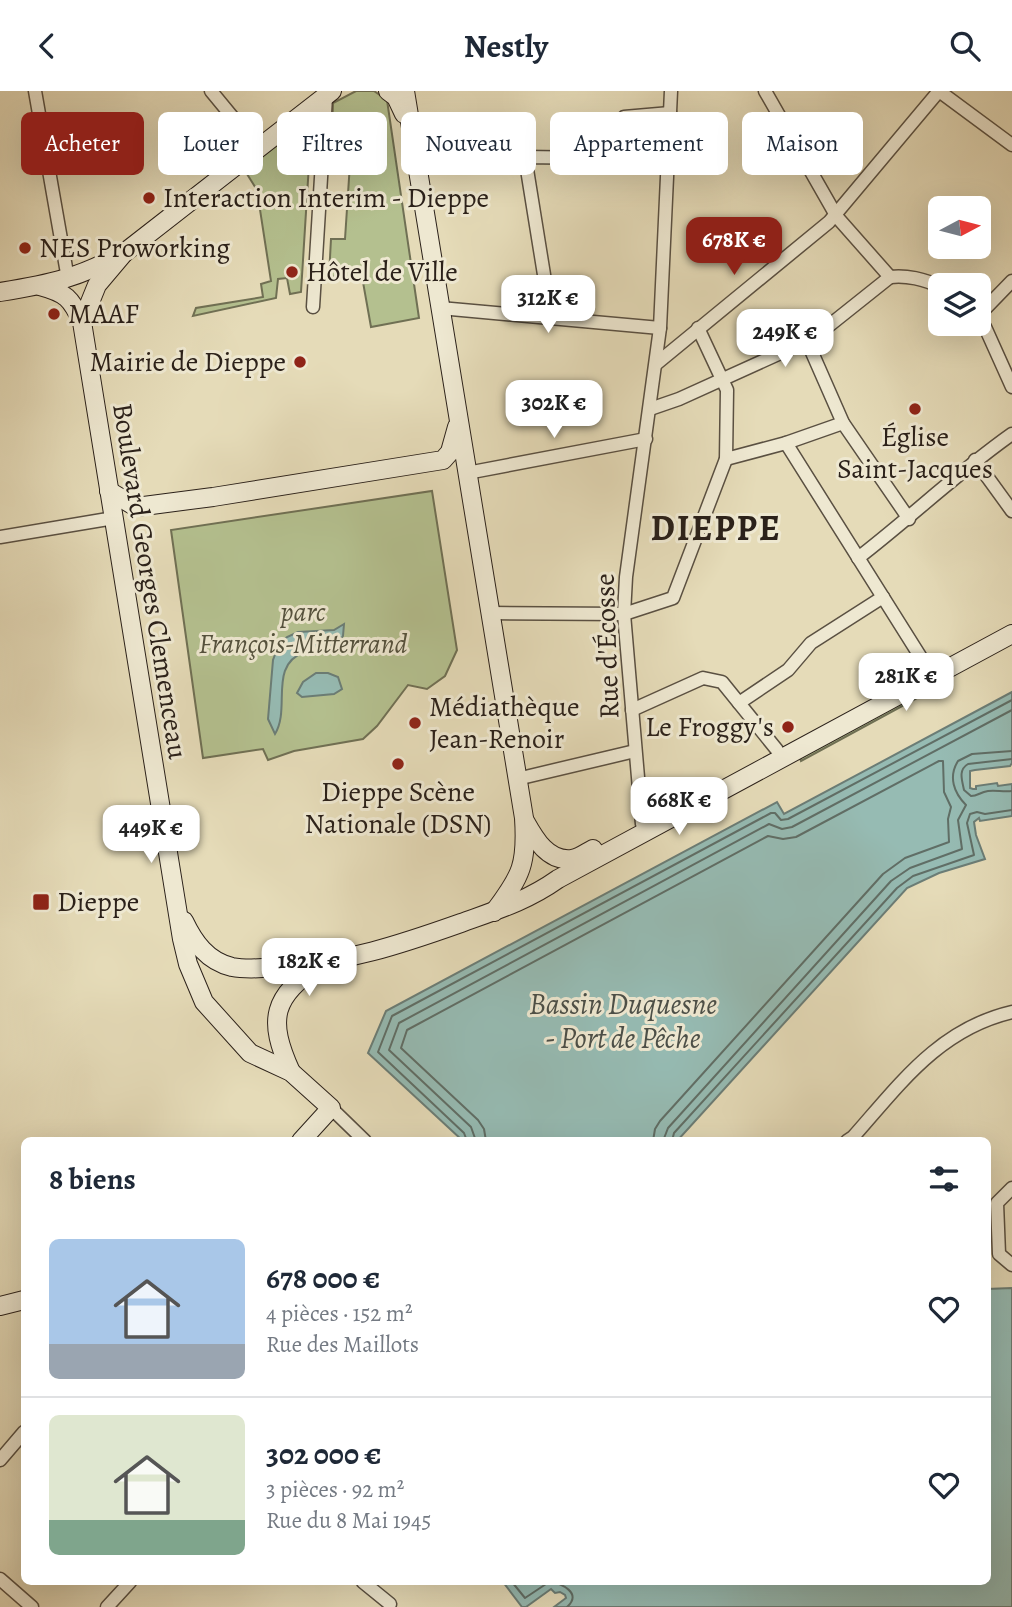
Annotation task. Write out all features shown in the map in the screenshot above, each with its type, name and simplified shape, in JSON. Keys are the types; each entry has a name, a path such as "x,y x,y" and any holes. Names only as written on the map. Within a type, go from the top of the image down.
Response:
{"main road":[{"path":"388,91 396,97 403,112"},
{"path":"405,91 408,112"},
{"path":"263,144 332,92"},
{"path":"0,292 40,286 96,269 124,253 224,175"},
{"path":"418,175 524,818 525,857 519,874 494,912"},
{"path":"40,286 66,295 84,315 97,285 124,253"},
{"name":"Boulevard Georges Clemenceau","path":"84,315 109,491 177,905"},
{"path":"109,491 136,506 213,497 443,460 453,443 458,418"},
{"path":"524,818 535,840 544,850 555,857 573,859 930,672 1012,626"},
{"path":"177,905 194,941 216,961 246,969 321,964 368,954 534,896 558,879 1012,634"},
{"path":"177,905 188,964 204,1002 250,1053 291,1072 331,1108 305,1137"},
{"path":"291,1072 276,1034 277,1017 290,989 321,964"},
{"path":"0,1306 21,1301"}],"street":[{"path":"35,91 68,279"},
{"path":"211,91 228,112"},
{"name":"Rue d'Écosse","path":"670,112 671,91"},
{"path":"765,91 837,218 890,277"},
{"path":"656,364 828,222 939,91 1012,145"},
{"path":"313,307 332,92"},
{"path":"528,175 551,318"},
{"name":"Rue d'Écosse","path":"642,824 624,614 626,577 660,328 666,175"},
{"path":"650,409 807,341 890,277 899,276 928,282"},
{"path":"991,303 1012,281"},
{"path":"440,308 660,328"},
{"path":"490,613 624,614 673,598 726,459 728,445 727,390 698,328"},
{"path":"989,336 1011,384"},
{"path":"807,341 843,423 909,519"},
{"path":"726,459 786,443 843,423"},
{"path":"858,558 909,519 975,460 1012,434"},
{"path":"467,473 646,439"},
{"path":"786,443 930,672"},
{"path":"975,460 1012,511"},
{"path":"0,537 114,518"},
{"path":"739,703 788,670 811,643 883,597"},
{"path":"632,711 703,678 722,682 777,750"},
{"path":"517,779 635,751"},
{"path":"853,1137 923,1058 961,1031 1012,1013"},
{"path":"331,1108 361,1137"},
{"path":"1012,1188 997,1203 999,1254 1012,1265"},
{"path":"0,1460 21,1436"},
{"path":"0,1579 32,1607"},
{"path":"107,1607 127,1585"},
{"path":"367,1585 390,1604"}],"green space":[{"path":"356,91 374,91 387,100 419,318 371,327 363,282 329,276 331,239 345,239 349,175 387,175 387,112 333,112 333,103"},
{"path":"277,141 277,175 308,175 301,292 290,294 287,278 278,279 276,298 193,316 196,308 263,297 261,284 271,281 257,190 248,175 263,175 263,151"},
{"name":"parc François-Mitterrand","path":"432,491 457,650 445,676 427,689 408,685 377,726 363,739 294,751 268,760 263,749 203,758 171,530"},
{"path":"940,682 941,685 801,761 800,758"}],"water":[{"path":"344,624 343,636 336,646 304,652 293,658 287,667 283,677 279,724 275,734 268,719 273,660 279,644 298,632 334,630"},
{"path":"316,673 328,673 338,677 342,689 334,694 302,697 297,693 303,682"},
{"name":"Bassin Duquesne - Port de Pêche","path":"1012,692 1012,763 1010,766 970,771 970,788 973,789 976,789 976,786 997,783 998,786 1012,784 1012,816 980,821 979,818 974,822 985,859 939,873 907,888 681,1137 459,1137 368,1053 386,1011 777,802 784,814"},
{"path":"1012,1288 1012,1607 554,1607 566,1598 551,1589 526,1607 522,1607 505,1585 991,1585 991,1289"}],"place":[{"name":"Interaction Interim - Dieppe","path":"149,198"},
{"name":"NES Proworking","path":"25,248"},
{"name":"Hôtel de Ville","path":"292,272"},
{"name":"MAAF","path":"54,314"},
{"name":"Mairie de Dieppe","path":"300,362"},
{"name":"Église Saint-Jacques","path":"915,409"},
{"name":"Médiathèque Jean-Renoir","path":"415,723"},
{"name":"Le Froggy's","path":"788,727"},
{"name":"Dieppe Scène Nationale (DSN)","path":"398,764"},
{"name":"Dieppe","path":"41,902"}],"district":[{"name":"DIEPPE","path":"716,528"}]}
